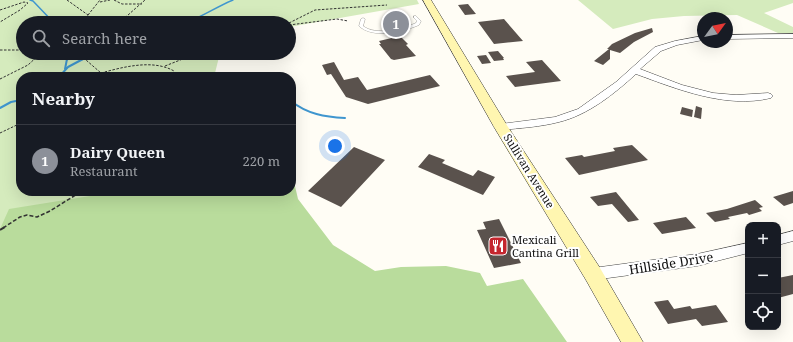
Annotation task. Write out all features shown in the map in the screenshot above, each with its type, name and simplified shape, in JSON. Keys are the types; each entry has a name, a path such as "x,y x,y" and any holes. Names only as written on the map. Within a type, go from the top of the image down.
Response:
{"main road":[{"name":"Sullivan Avenue","path":"427,0 501,127 593,274 632,342"}],"street":[{"path":"733,37 793,36"},
{"path":"501,127 566,118 591,105 620,84 658,49 675,43 697,39"},
{"path":"634,70 683,88 711,95 725,97 768,96"},
{"path":"781,239 793,236"},
{"name":"Hillside Drive","path":"593,274 697,260 745,249"}],"lane":[{"path":"363,19 361,26 364,30 376,33 416,25 419,21 416,17"}],"path":[{"path":"67,0 74,3 88,15 100,0"},
{"path":"99,2 110,0"},
{"path":"114,0 122,4 142,4"},
{"path":"127,16 145,0"},
{"path":"0,10 24,2 28,3 20,10 0,22"},
{"path":"296,20 315,10 387,5"},
{"path":"296,24 337,18 348,21"},
{"path":"0,50 16,50"},
{"path":"0,79 28,65 32,60"},
{"path":"86,60 100,72"},
{"path":"104,72 122,67 165,66 180,60"},
{"path":"165,66 174,72"},
{"path":"0,133 16,125"},
{"path":"0,230 20,217 27,215 33,217 42,215 75,196"}],"green space":[{"path":"0,0 417,0 419,4 296,26 296,16 16,16 16,60 218,60 215,72 16,72 16,196 153,196 0,342"},
{"path":"578,0 793,0 793,3 764,13 793,27 793,33 778,33 737,15 733,15 733,12 697,12 697,16 652,19 613,29"},
{"path":"296,190 298,199 333,245 375,271 401,267 446,266 480,273 487,286 523,279 567,342 0,342 0,229 9,209 90,196 296,196"}],"building":[{"path":"468,4 476,14 465,15 458,5"},
{"path":"504,19 523,41 494,44 478,22"},
{"path":"652,28 653,32 634,42 620,53 610,50 610,59 603,65 594,61 609,49 607,49 612,44 635,33"},
{"path":"400,36 408,44 406,45 416,56 394,60 391,59 379,44 381,44 379,41"},
{"path":"498,51 504,60 494,61 488,52"},
{"path":"486,55 491,63 482,64 477,56"},
{"path":"542,60 561,81 515,87 506,76 535,72 526,62"},
{"path":"334,62 344,80 358,77 367,90 430,75 440,86 368,104 346,97 331,74 327,75 322,65"},
{"path":"696,106 702,108 701,119 694,117"},
{"path":"682,107 693,110 692,117 680,114"},
{"path":"632,145 648,160 579,175 565,158 582,155 584,157 615,151 613,148"},
{"path":"354,147 385,160 341,207 308,191"},
{"path":"429,154 445,160 442,163 473,176 478,170 495,177 483,195 418,167"},
{"path":"793,191 793,203 784,206 773,197"},
{"path":"616,192 639,220 628,222 612,204 598,206 590,197"},
{"path":"755,200 763,207 759,208 762,211 749,215 747,213 728,217 730,219 715,222 706,213 727,209"},
{"path":"686,217 696,228 662,234 653,223"},
{"name":"Mexicali Cantina Grill","path":"499,219 521,263 494,268 477,230 486,229 483,222"},
{"path":"793,275 793,294 781,297 781,277"},
{"path":"668,300 674,309 690,306 692,309 716,305 728,322 702,326 696,319 668,324 654,302"}],"waterway":[{"path":"30,0 33,1 47,16"},
{"path":"201,16 233,0"},
{"path":"65,69 67,60"},
{"path":"64,72 68,67 81,60"},
{"path":"0,108 16,101"},
{"path":"296,104 316,114 345,118"}],"place":[{"name":"Dairy Queen","path":"396,24"},
{"name":"Mexicali Cantina Grill","path":"498,246"}]}
